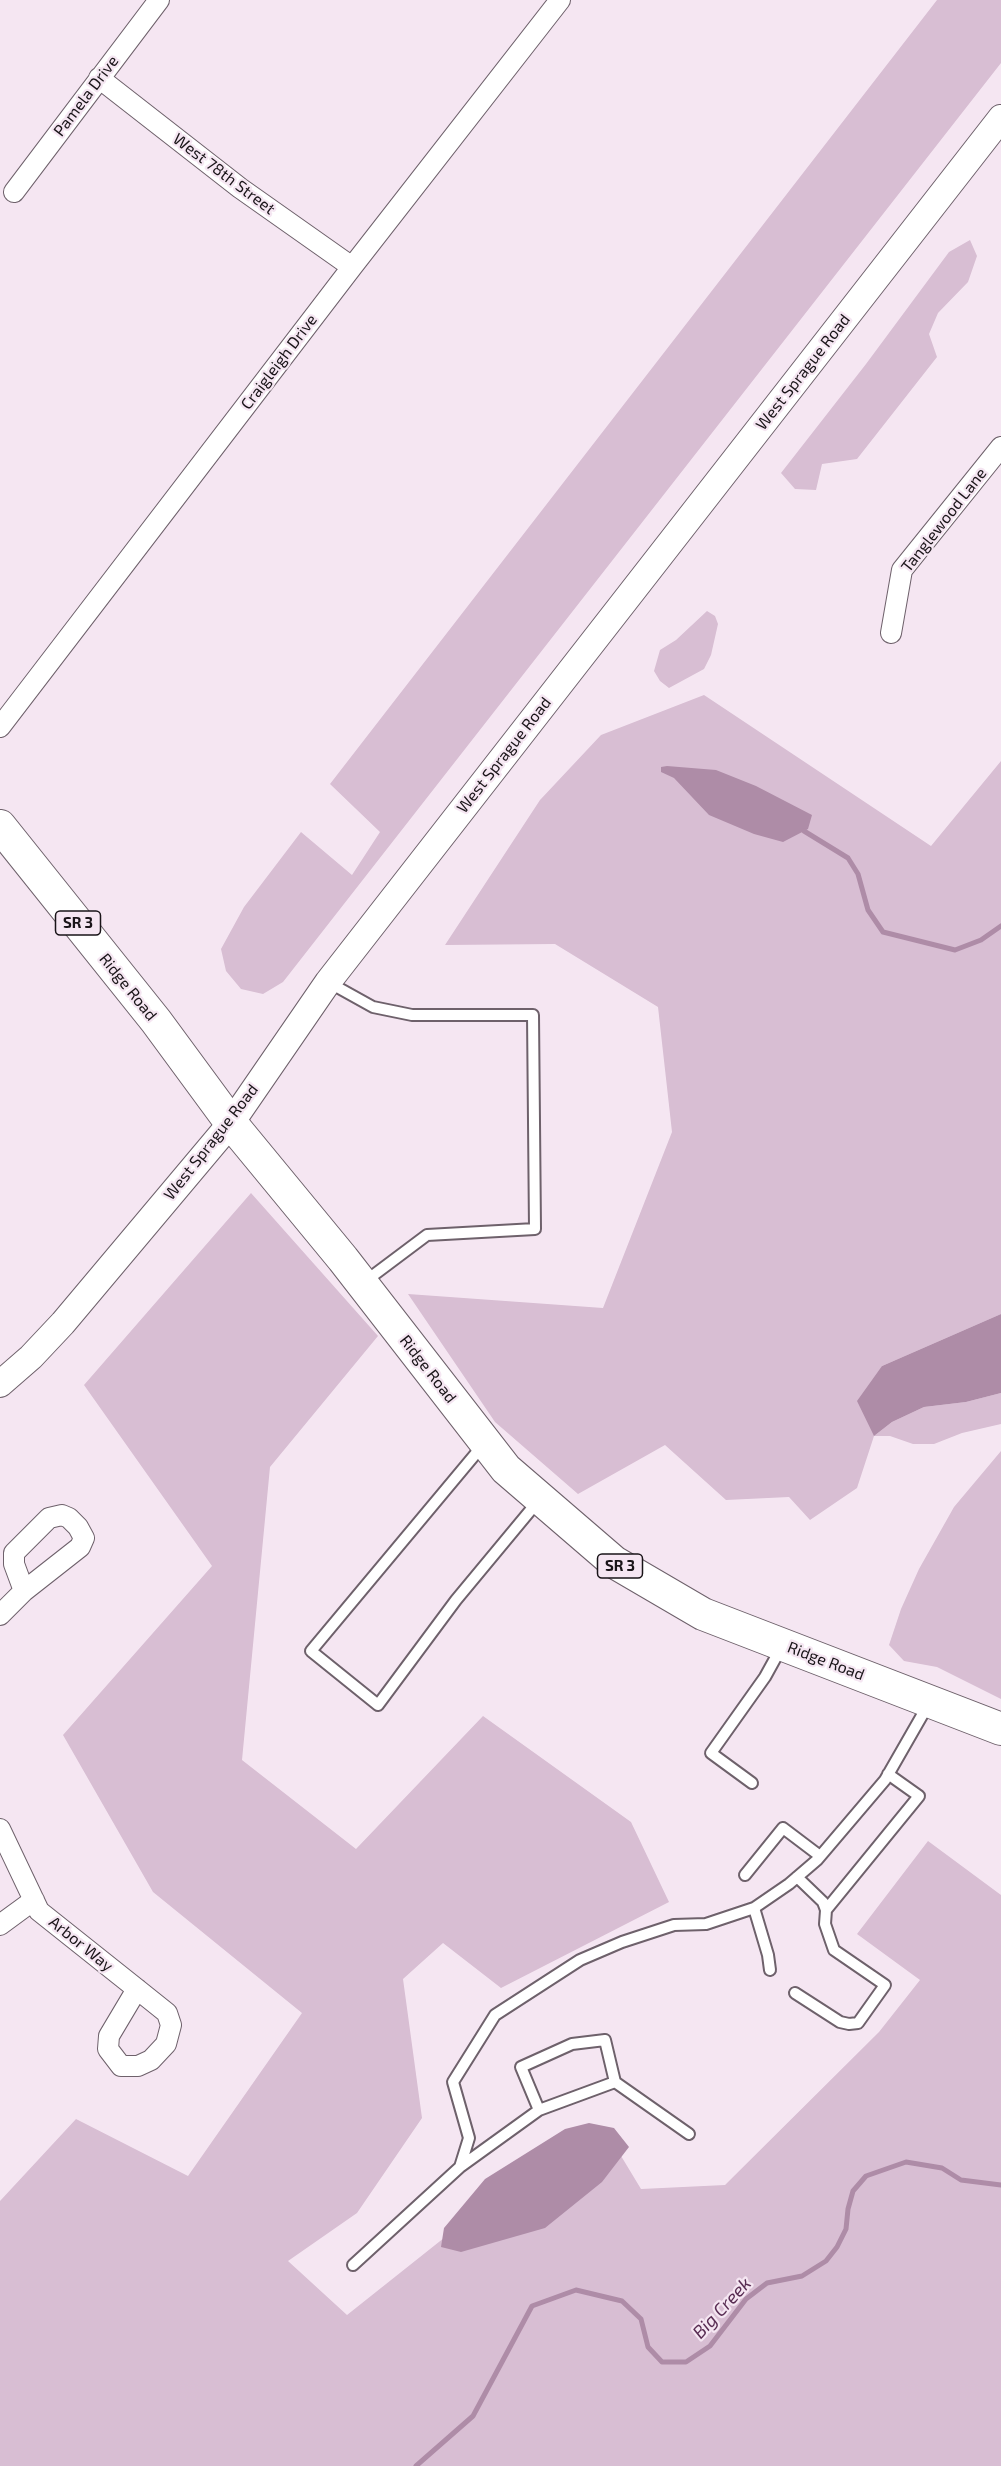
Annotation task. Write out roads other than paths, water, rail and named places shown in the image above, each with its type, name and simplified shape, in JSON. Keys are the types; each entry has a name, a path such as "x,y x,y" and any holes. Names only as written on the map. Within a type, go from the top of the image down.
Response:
{"main road":[{"name":"Ridge Road","path":"0,826 156,1021 231,1123 362,1284 506,1469 614,1562 703,1614 1001,1729"}],"street":[{"name":"Pamela Drive","path":"14,192 159,0"},
{"name":"Craigleigh Drive","path":"0,727 352,267 560,0"},
{"name":"West 78th Street","path":"99,78 240,188 352,267"},
{"name":"West Sprague Road","path":"0,1384 31,1357 63,1323 231,1123 328,982 1001,118"},
{"name":"Tanglewood Lane","path":"891,633 902,570 1001,447"},
{"path":"0,1615 24,1592"},
{"name":"Arbor Way","path":"0,1829 39,1911 137,1989"},
{"path":"0,1925 34,1900"}],"lane":[{"path":"328,982 373,1007 412,1015 533,1015 535,1229 427,1235 362,1284"},
{"path":"485,1443 311,1651 378,1705 456,1600 540,1499"},
{"path":"752,1783 711,1753 765,1677 783,1645"},
{"path":"460,2167 469,2138 453,2082 495,2015 580,1960 611,1947 674,1925 706,1924 754,1908 797,1877 820,1856 888,1774 930,1702"},
{"path":"826,1910 920,1796 888,1774"},
{"path":"745,1875 783,1828 820,1856"},
{"path":"795,1993 840,2022 849,2024 858,2023 885,1985 834,1950 825,1924 826,1910 823,1902 797,1877"},
{"path":"754,1908 768,1955 770,1970"},
{"path":"539,2110 521,2067 572,2044 605,2040 615,2082 689,2134"},
{"path":"353,2265 460,2167 539,2110 615,2082"}],"waterway":[{"path":"804,831 848,858 858,874 868,910 883,932 955,950 981,940 1001,926"},
{"name":"Big Creek","path":"416,2466 473,2416 532,2306 576,2290 622,2301 641,2319 648,2347 662,2362 686,2362 710,2346 746,2299 767,2283 802,2276 826,2261 837,2247 846,2229 853,2191 866,2176 906,2162 942,2168 961,2180 1001,2185"}]}
